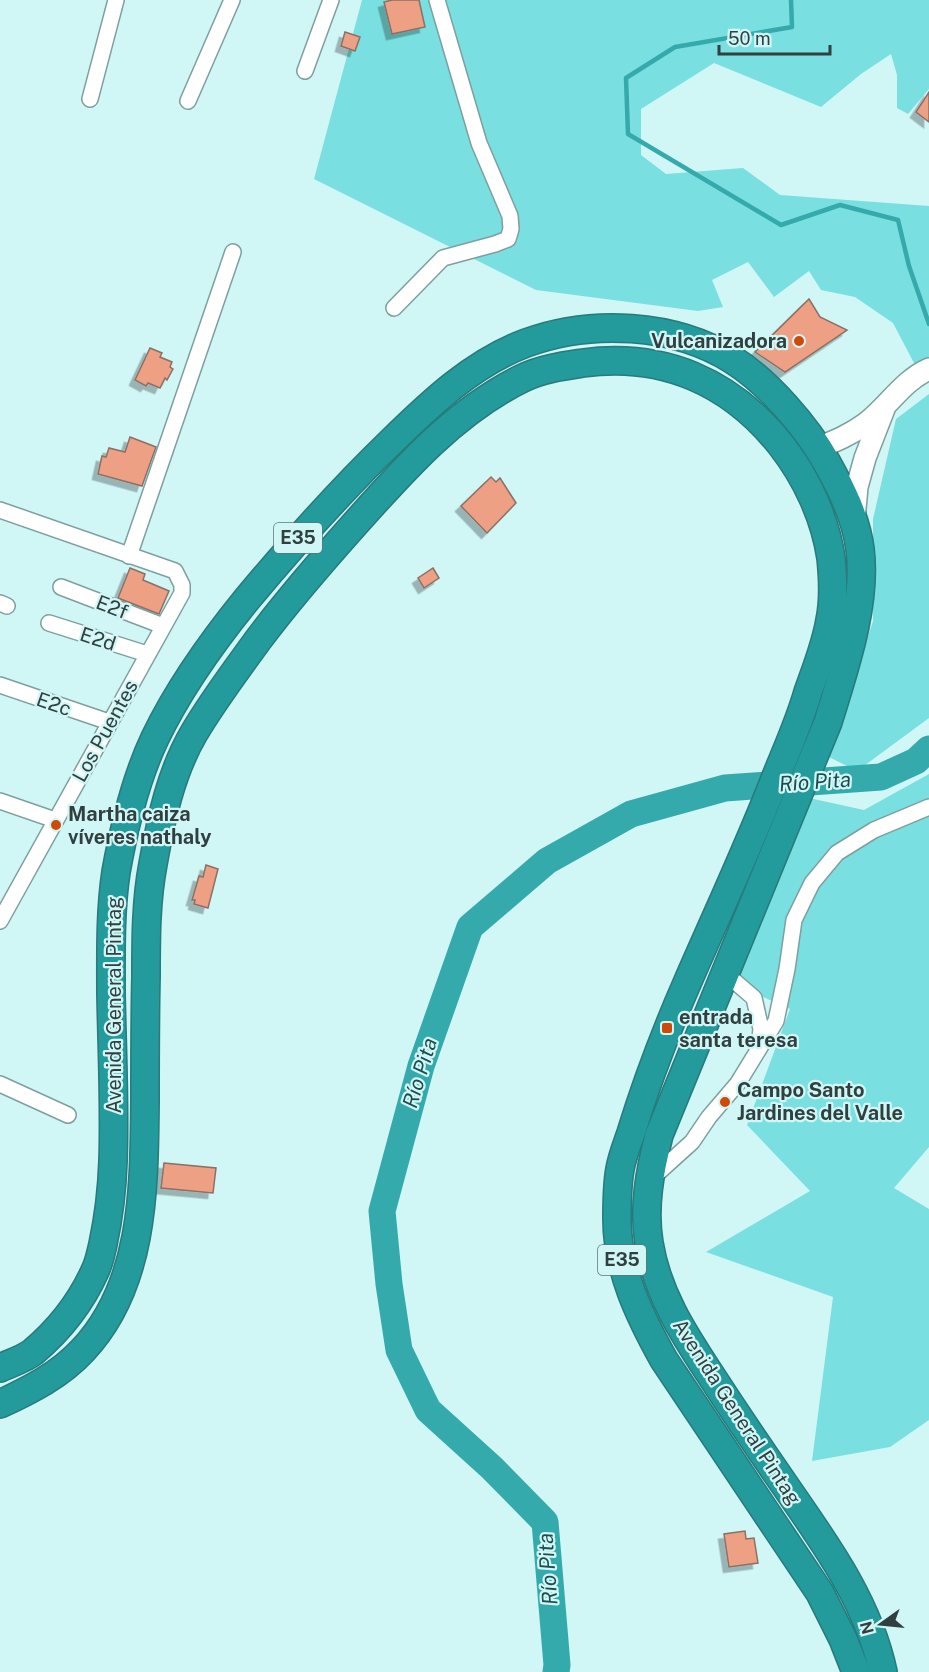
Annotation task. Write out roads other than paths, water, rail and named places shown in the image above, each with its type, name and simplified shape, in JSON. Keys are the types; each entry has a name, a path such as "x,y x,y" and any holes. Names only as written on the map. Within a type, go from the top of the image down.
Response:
{"highway":[{"name":"Avenida General Pintag","path":"0,1368 30,1354 71,1313 98,1267 111,1204 115,1102 111,970 116,876 129,811 153,742 180,691 227,623 291,547 362,470 429,404 479,365 528,342 582,330 630,327 674,335 707,347 735,361 794,415 818,448 844,494 854,522 860,550 858,608 844,669 828,722 774,818 667,1028 645,1087 620,1170 617,1224 628,1281 645,1326 664,1360 820,1593 843,1639 856,1672"},
{"name":"Avenida General Pintag","path":"0,1404 28,1392 56,1374 84,1349 105,1320 124,1282 138,1234 144,1147 147,919 152,869 174,776 193,734 261,636 330,552 423,451 458,420 492,395 530,374 609,360 645,362 691,375 745,406 767,427 808,485 831,555 832,590 830,620 774,818 725,973 659,1135 649,1181 649,1242 657,1278 676,1322 755,1443 839,1564 864,1616 884,1672"}],"street":[{"path":"90,99 116,0"},
{"path":"188,101 232,0"},
{"path":"305,71 330,0"},
{"path":"394,309 443,258 508,239 511,229 510,216 479,142 437,0"},
{"path":"0,510 129,556 233,252"},
{"path":"818,448 851,434 922,372"},
{"path":"854,522 857,487 865,458 885,406"},
{"name":"Los Puentes","path":"1,916 182,593 182,585 175,571 129,556"},
{"name":"E2f","path":"61,587 163,626"},
{"name":"E2d","path":"49,623 147,654"},
{"name":"E2c","path":"0,685 109,722"},
{"path":"0,801 55,820"},
{"path":"649,1181 692,1142 709,1117 738,1083 776,1021 794,920 812,883 837,852 874,830 929,807"},
{"path":"725,973 754,998 761,1029 759,1049"},
{"path":"754,998 782,993"},
{"path":"0,1084 69,1115"}],"waterway":[{"path":"791,0 792,27 675,47 626,78 628,134 781,225 840,205 898,220 909,266 929,324"},
{"name":"Río Pita","path":"556,1672 545,1522 492,1468 428,1410 399,1350 389,1284 382,1211 421,1066 470,927 547,861 631,814 725,788 881,777 916,761 929,749"}],"place":[{"name":"Vulcanizadora","path":"799,341"},
{"name":"Martha caiza víveres nathaly","path":"56,825"},
{"name":"entrada santa teresa","path":"667,1028"},
{"name":"Campo Santo Jardines del Valle","path":"725,1102"}]}
